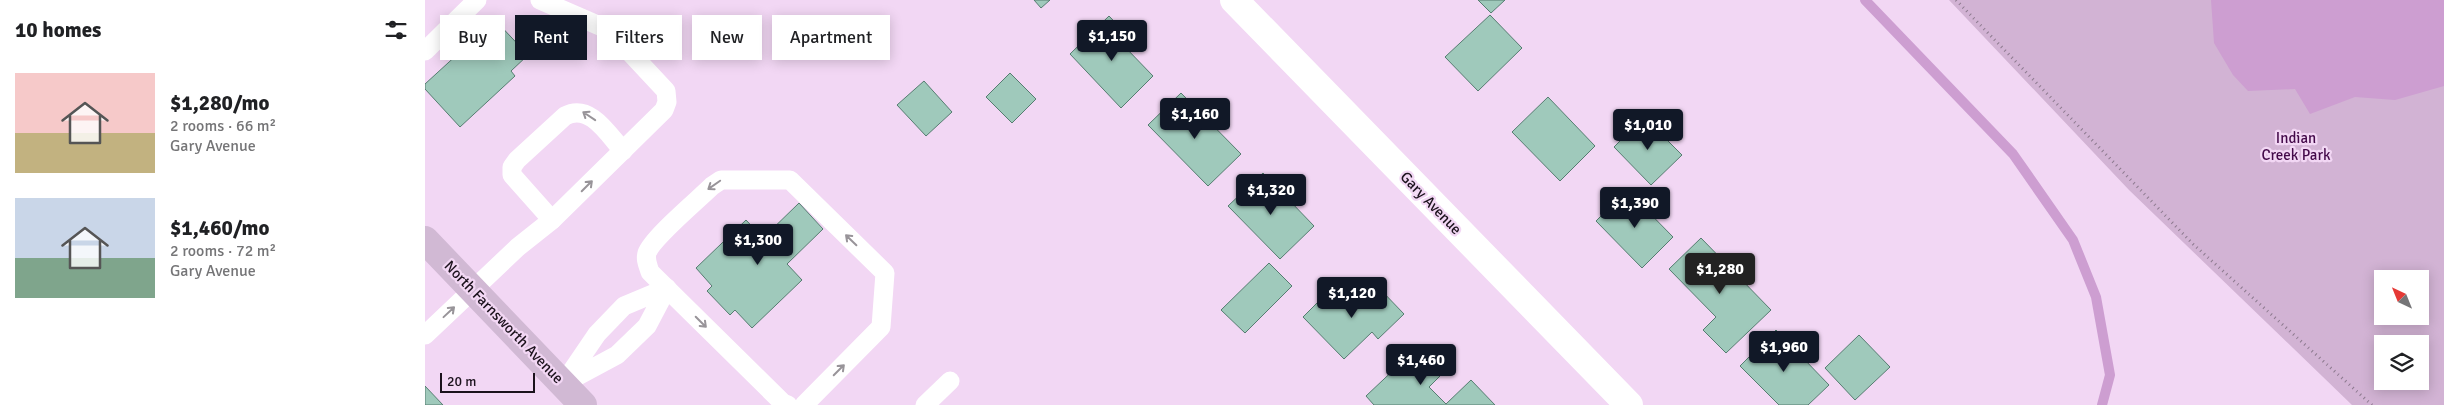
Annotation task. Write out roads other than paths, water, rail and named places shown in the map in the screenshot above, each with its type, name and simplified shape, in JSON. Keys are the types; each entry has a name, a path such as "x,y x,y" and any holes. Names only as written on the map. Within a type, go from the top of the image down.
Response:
{"main road":[{"name":"North Farnsworth Avenue","path":"425,240 583,405"}],"street":[{"name":"Gary Avenue","path":"1234,0 1629,405"}],"lane":[{"path":"425,51 477,0"},
{"path":"425,335 518,247 552,220 664,110 667,102 666,91 609,30 540,0"},
{"path":"552,220 512,175 512,167 517,160 565,116 574,111 581,111 592,116 623,151"},
{"path":"787,405 650,272 646,260 648,251 712,186 721,180 791,180 885,274 881,327 805,405"},
{"path":"563,384 617,355 647,326 667,288"},
{"path":"563,384 597,334 624,306 667,288"},
{"path":"925,405 950,381"}],"waterway":[{"path":"1865,0 2013,154 2073,240 2096,297 2110,375 2102,405"}],"park label":[{"name":"Indian Creek Park","path":"2296,146"}]}
